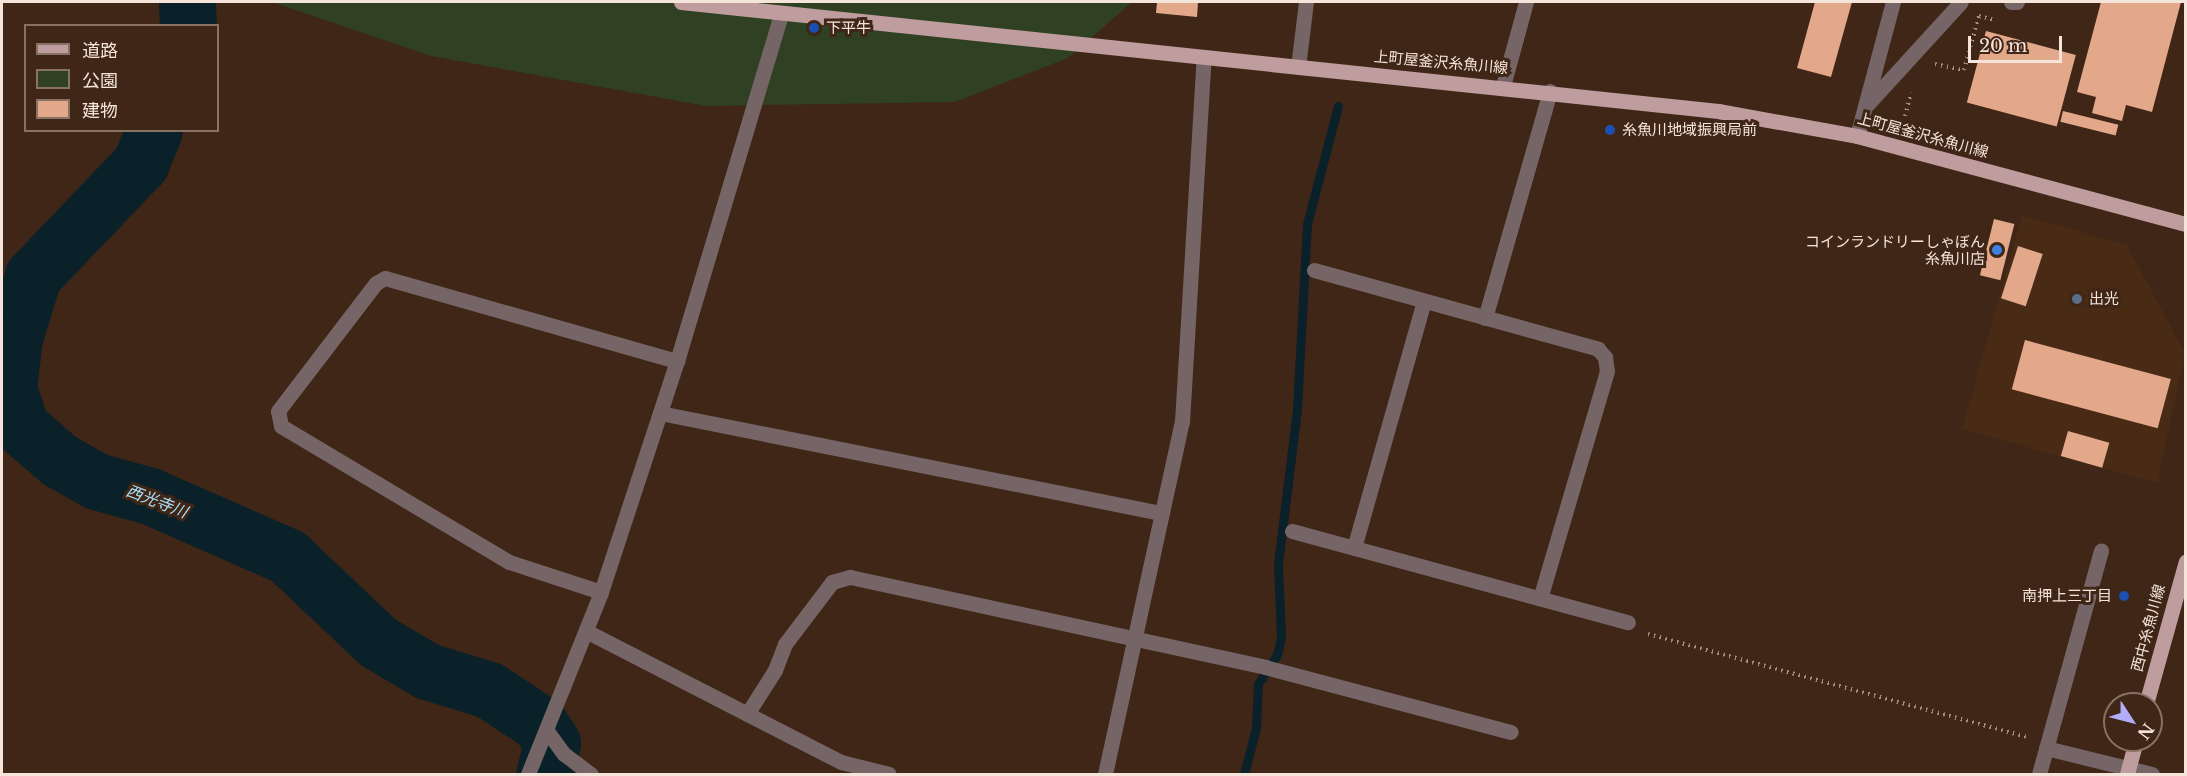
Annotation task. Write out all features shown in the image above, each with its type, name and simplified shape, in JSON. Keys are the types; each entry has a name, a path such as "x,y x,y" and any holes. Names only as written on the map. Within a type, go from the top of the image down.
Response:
{"main road":[{"name":"上町屋釜沢糸魚川線","path":"681,2 781,15 1503,86 1718,111 1857,136 2186,224"},
{"name":"西中糸魚川線","path":"2149,692 2186,561"},
{"path":"2128,771 2133,752"}],"street":[{"path":"1298,66 1306,2"},
{"path":"1503,86 1527,2"},
{"path":"1857,136 1893,2"},
{"path":"1865,107 1961,2"},
{"path":"528,774 601,592 677,361 781,15"},
{"path":"1105,774 1182,422 1204,57"},
{"path":"1485,318 1550,91"},
{"path":"1314,270 1598,350 1605,357 1607,371 1540,598"},
{"path":"601,592 509,562 281,426 278,411 376,283 385,278 677,361"},
{"path":"1354,548 1424,301"},
{"path":"660,413 1161,513"},
{"path":"1292,531 1628,622"},
{"path":"2039,774 2101,550"},
{"path":"747,714 775,670 785,644 832,582 850,577 1265,667 1511,732"},
{"path":"586,631 841,762 889,774"},
{"path":"547,731 564,754 591,774"},
{"path":"2047,745 2128,771 2152,774"}],"path":[{"path":"1926,69 1931,63 1964,70 1979,16 2008,24 2014,2"},
{"path":"1905,116 1914,82"},
{"path":"1628,622 1633,630 2047,745"}],"shaded area":[{"name":"出光","path":"2022,215 2127,245 2185,353 2157,483 1962,429"}],"green space":[{"path":"272,2 1132,2 1068,58 955,102 706,106 431,56"}],"building":[{"path":"1157,2 1198,2 1197,17 1156,13"},
{"path":"1815,2 1852,2 1831,77 1797,68"},
{"path":"2101,2 2181,2 2152,112 2126,105 2122,121 2092,113 2096,97 2077,92"},
{"path":"1986,31 2076,55 2057,127 1967,102"},
{"path":"2063,111 2118,125 2116,135 2060,122"},
{"name":"コインランドリーしゃぼん 糸魚川店","path":"1994,219 2014,224 2000,280 1980,275"},
{"path":"2018,246 2043,254 2026,306 2001,298"},
{"path":"2025,340 2171,379 2158,428 2012,389"},
{"path":"2068,431 2109,443 2102,468 2061,456"}],"waterway":[{"name":"西光寺川","path":"187,2 188,24"},
{"path":"1244,774 1256,728 1258,684 1277,655 1281,637 1278,564 1297,409 1307,224 1338,106"},
{"name":"西光寺川","path":"153,132 140,164 33,276 14,338 8,388 21,427 59,460 96,481 150,496 287,556 378,642 427,671 489,690 539,723 552,743 544,774"}],"place":[{"name":"下平牛","path":"814,28"},
{"name":"糸魚川地域振興局前","path":"1610,130"},
{"name":"コインランドリーしゃぼん 糸魚川店","path":"1997,250"},
{"name":"出光","path":"2077,299"},
{"name":"南押上三丁目","path":"2124,596"}]}
